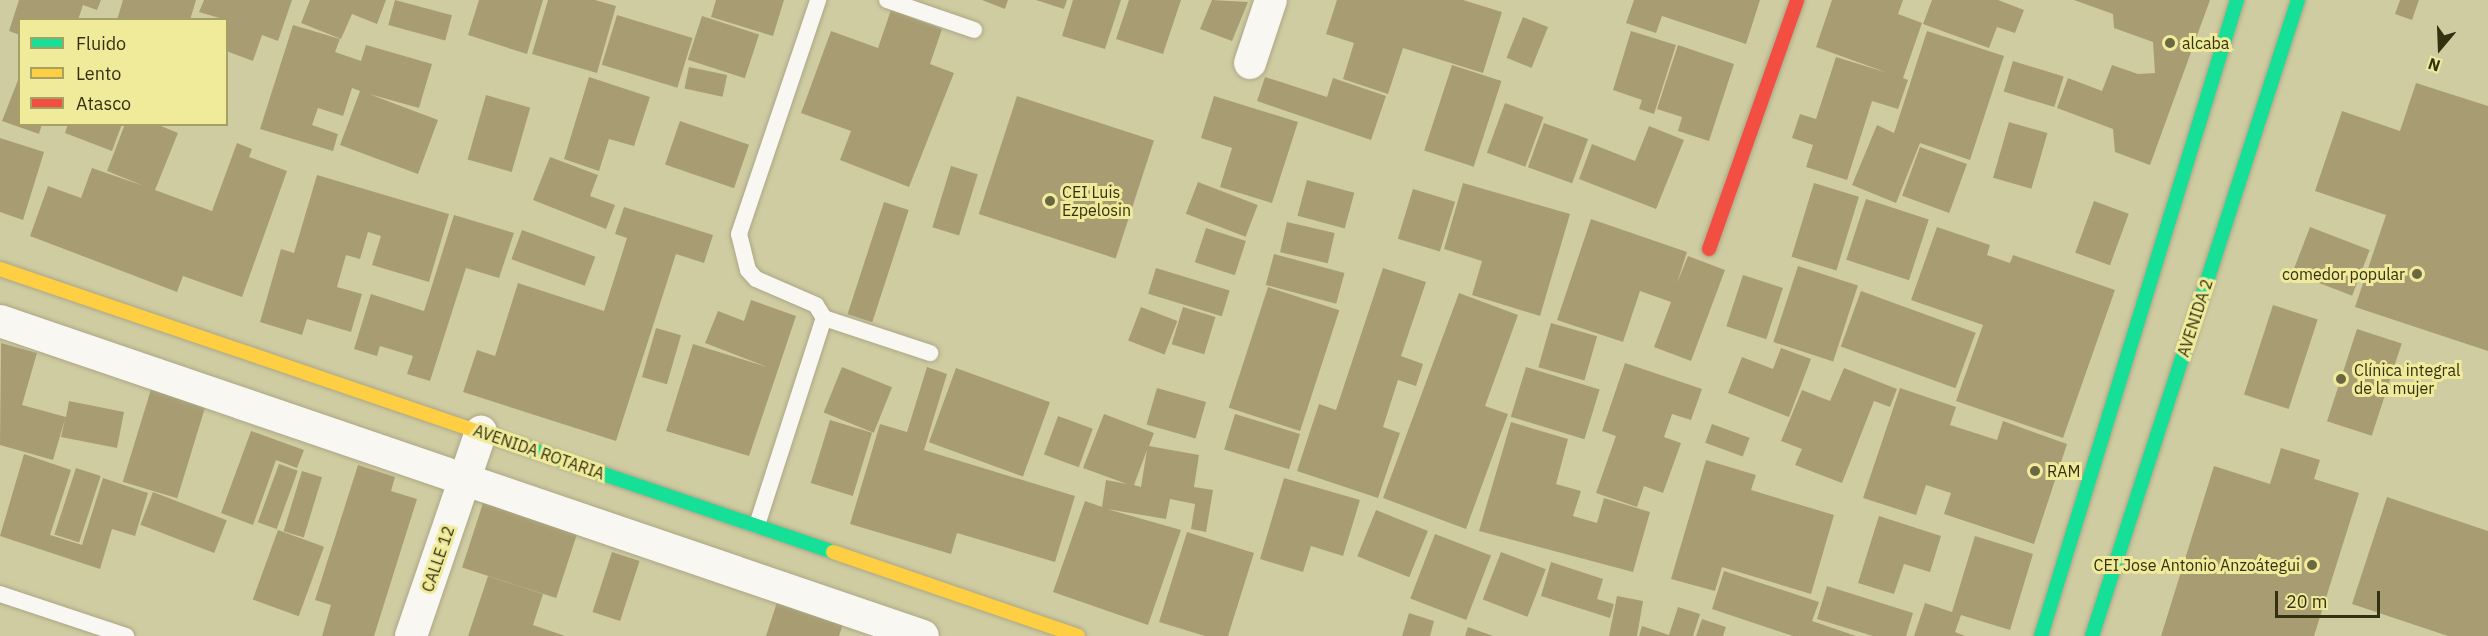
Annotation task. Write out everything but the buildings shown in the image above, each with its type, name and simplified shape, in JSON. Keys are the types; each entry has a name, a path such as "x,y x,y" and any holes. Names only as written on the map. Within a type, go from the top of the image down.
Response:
{"street":[{"path":"1250,63 1271,0"},
{"path":"1708,249 1797,0"},
{"path":"2041,636 2237,0"},
{"name":"AVENIDA 2","path":"2092,636 2298,0"},
{"name":"AVENIDA ROTARIA","path":"0,269 1078,636"},
{"path":"0,321 465,482 922,636"},
{"name":"CALLE 12","path":"411,636 481,432"}],"lane":[{"path":"818,0 739,234 748,270 756,279 816,305 824,318 930,353"},
{"path":"887,0 974,30"},
{"path":"757,525 824,318"},
{"path":"0,594 126,636"}],"traffic: fast":[{"path":"2041,636 2237,0"},
{"path":"2092,636 2298,0"},
{"path":"494,437 833,552"}],"traffic: slow":[{"path":"0,269 494,437"},
{"path":"833,552 1078,636"}],"traffic: jam":[{"path":"1709,249 1797,0"}],"place":[{"name":"alcaba","path":"2170,43"},
{"name":"CEI Luis Ezpelosin","path":"1050,201"},
{"name":"comedor popular","path":"2417,274"},
{"name":"Clínica integral de la mujer","path":"2341,379"},
{"name":"RAM","path":"2035,471"},
{"name":"CEI Jose Antonio Anzoátegui","path":"2312,565"}]}
